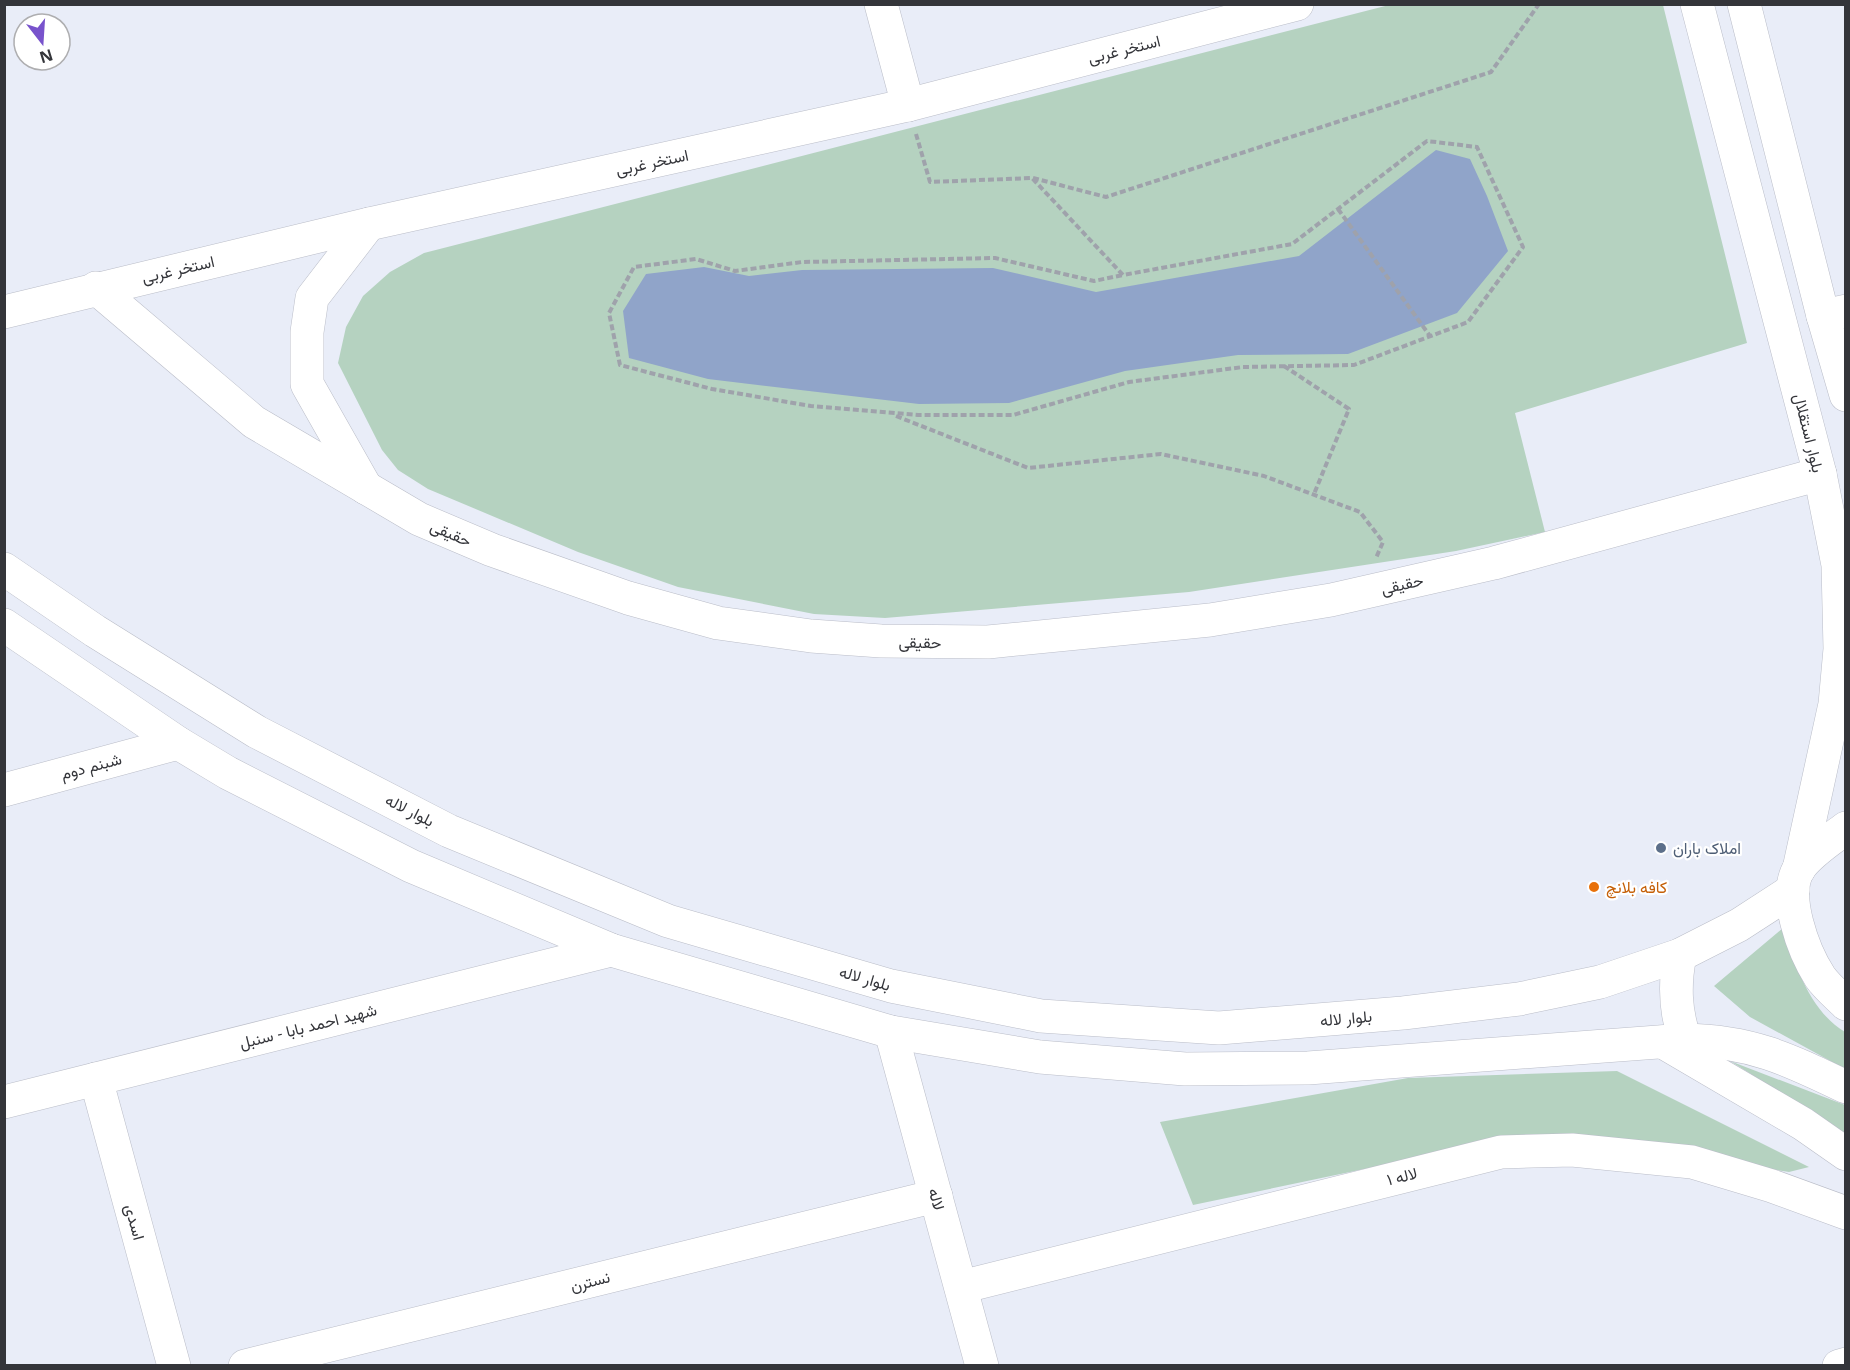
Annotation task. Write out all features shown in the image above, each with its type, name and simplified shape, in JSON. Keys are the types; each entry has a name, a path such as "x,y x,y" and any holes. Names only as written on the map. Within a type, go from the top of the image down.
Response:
{"street":[{"path":"881,4 908,105"},
{"name":"استخر غربی","path":"4,312 369,224 908,105 1297,4"},
{"name":"بلوار استقلال","path":"1697,4 1820,474 1838,565 1840,649 1835,704 1796,879 1794,915 1820,977 1845,1004"},
{"path":"1744,4 1834,313 1845,395"},
{"path":"367,490 307,384 307,332 312,298 369,224"},
{"name":"حقیقی","path":"96,288 254,422 419,519 564,578 718,623 811,636 881,641 988,642 1210,620 1371,591 1494,563 1820,474"},
{"name":"بلوار لاله","path":"4,569 95,631 257,732 450,831 668,921 891,986 1041,1016 1219,1028 1403,1013 1530,997 1600,982 1680,955 1739,925 1796,879 1845,828"},
{"path":"4,625 228,773 411,866 611,950 891,1032 1040,1057 1185,1069 1308,1068 1674,1041 1715,1040 1757,1048 1789,1060 1845,1087"},
{"path":"228,773 257,732"},
{"name":"شبنم دوم","path":"4,790 178,742"},
{"name":"شهید احمد بابا - سنبل","path":"4,1102 611,950"},
{"path":"1674,1041 1675,989 1680,955"},
{"name":"لاله","path":"891,1032 982,1365"},
{"path":"1674,1041 1803,1124 1845,1154"},
{"name":"اسدی","path":"96,1079 174,1365"},
{"name":"لاله ۱","path":"961,1287 1501,1152 1572,1150 1692,1162 1772,1186 1845,1213"},
{"name":"نسترن","path":"245,1365 936,1196"},
{"path":"1839,1365 1845,1364"}],"path":[{"path":"908,105 930,182 1032,178 1106,197 1491,72 1539,4"},
{"path":"1427,141 1477,147 1523,247 1468,322 1354,365 1243,367 1129,382 1013,415 890,413 811,406 712,389 620,365 609,313 634,267 696,259 735,270 802,262 995,258 1094,281 1123,275 1292,244 1427,141"},
{"path":"1032,178 1123,275"},
{"path":"1338,209 1430,336"},
{"path":"1284,366 1349,409 1314,494"},
{"path":"890,413 1028,468 1161,454 1264,476 1314,494 1360,512 1383,542 1372,568 1371,591"}],"green space":[{"path":"1393,4 1663,5 1747,343 1515,413 1545,532 1456,551 1189,592 885,618 814,614 678,587 578,552 428,489 398,470 382,450 338,363 346,327 363,296 390,272 424,253"},
{"path":"1783,928 1799,972 1813,1000 1833,1023 1845,1032 1845,1069 1750,1017 1714,986"},
{"path":"1730,1061 1845,1105 1845,1133"},
{"path":"1617,1071 1809,1167 1789,1172 1586,1139 1498,1141 1193,1205 1160,1122 1408,1078"}],"water":[{"path":"1436,150 1470,159 1508,251 1457,313 1348,354 1238,355 1125,371 1009,403 919,404 708,379 629,358 623,311 646,274 704,267 749,276 802,270 993,268 1096,292 1299,256"}],"place":[{"name":"املاک باران","path":"1661,848"},
{"name":"کافه بلانچ","path":"1594,887"}]}
